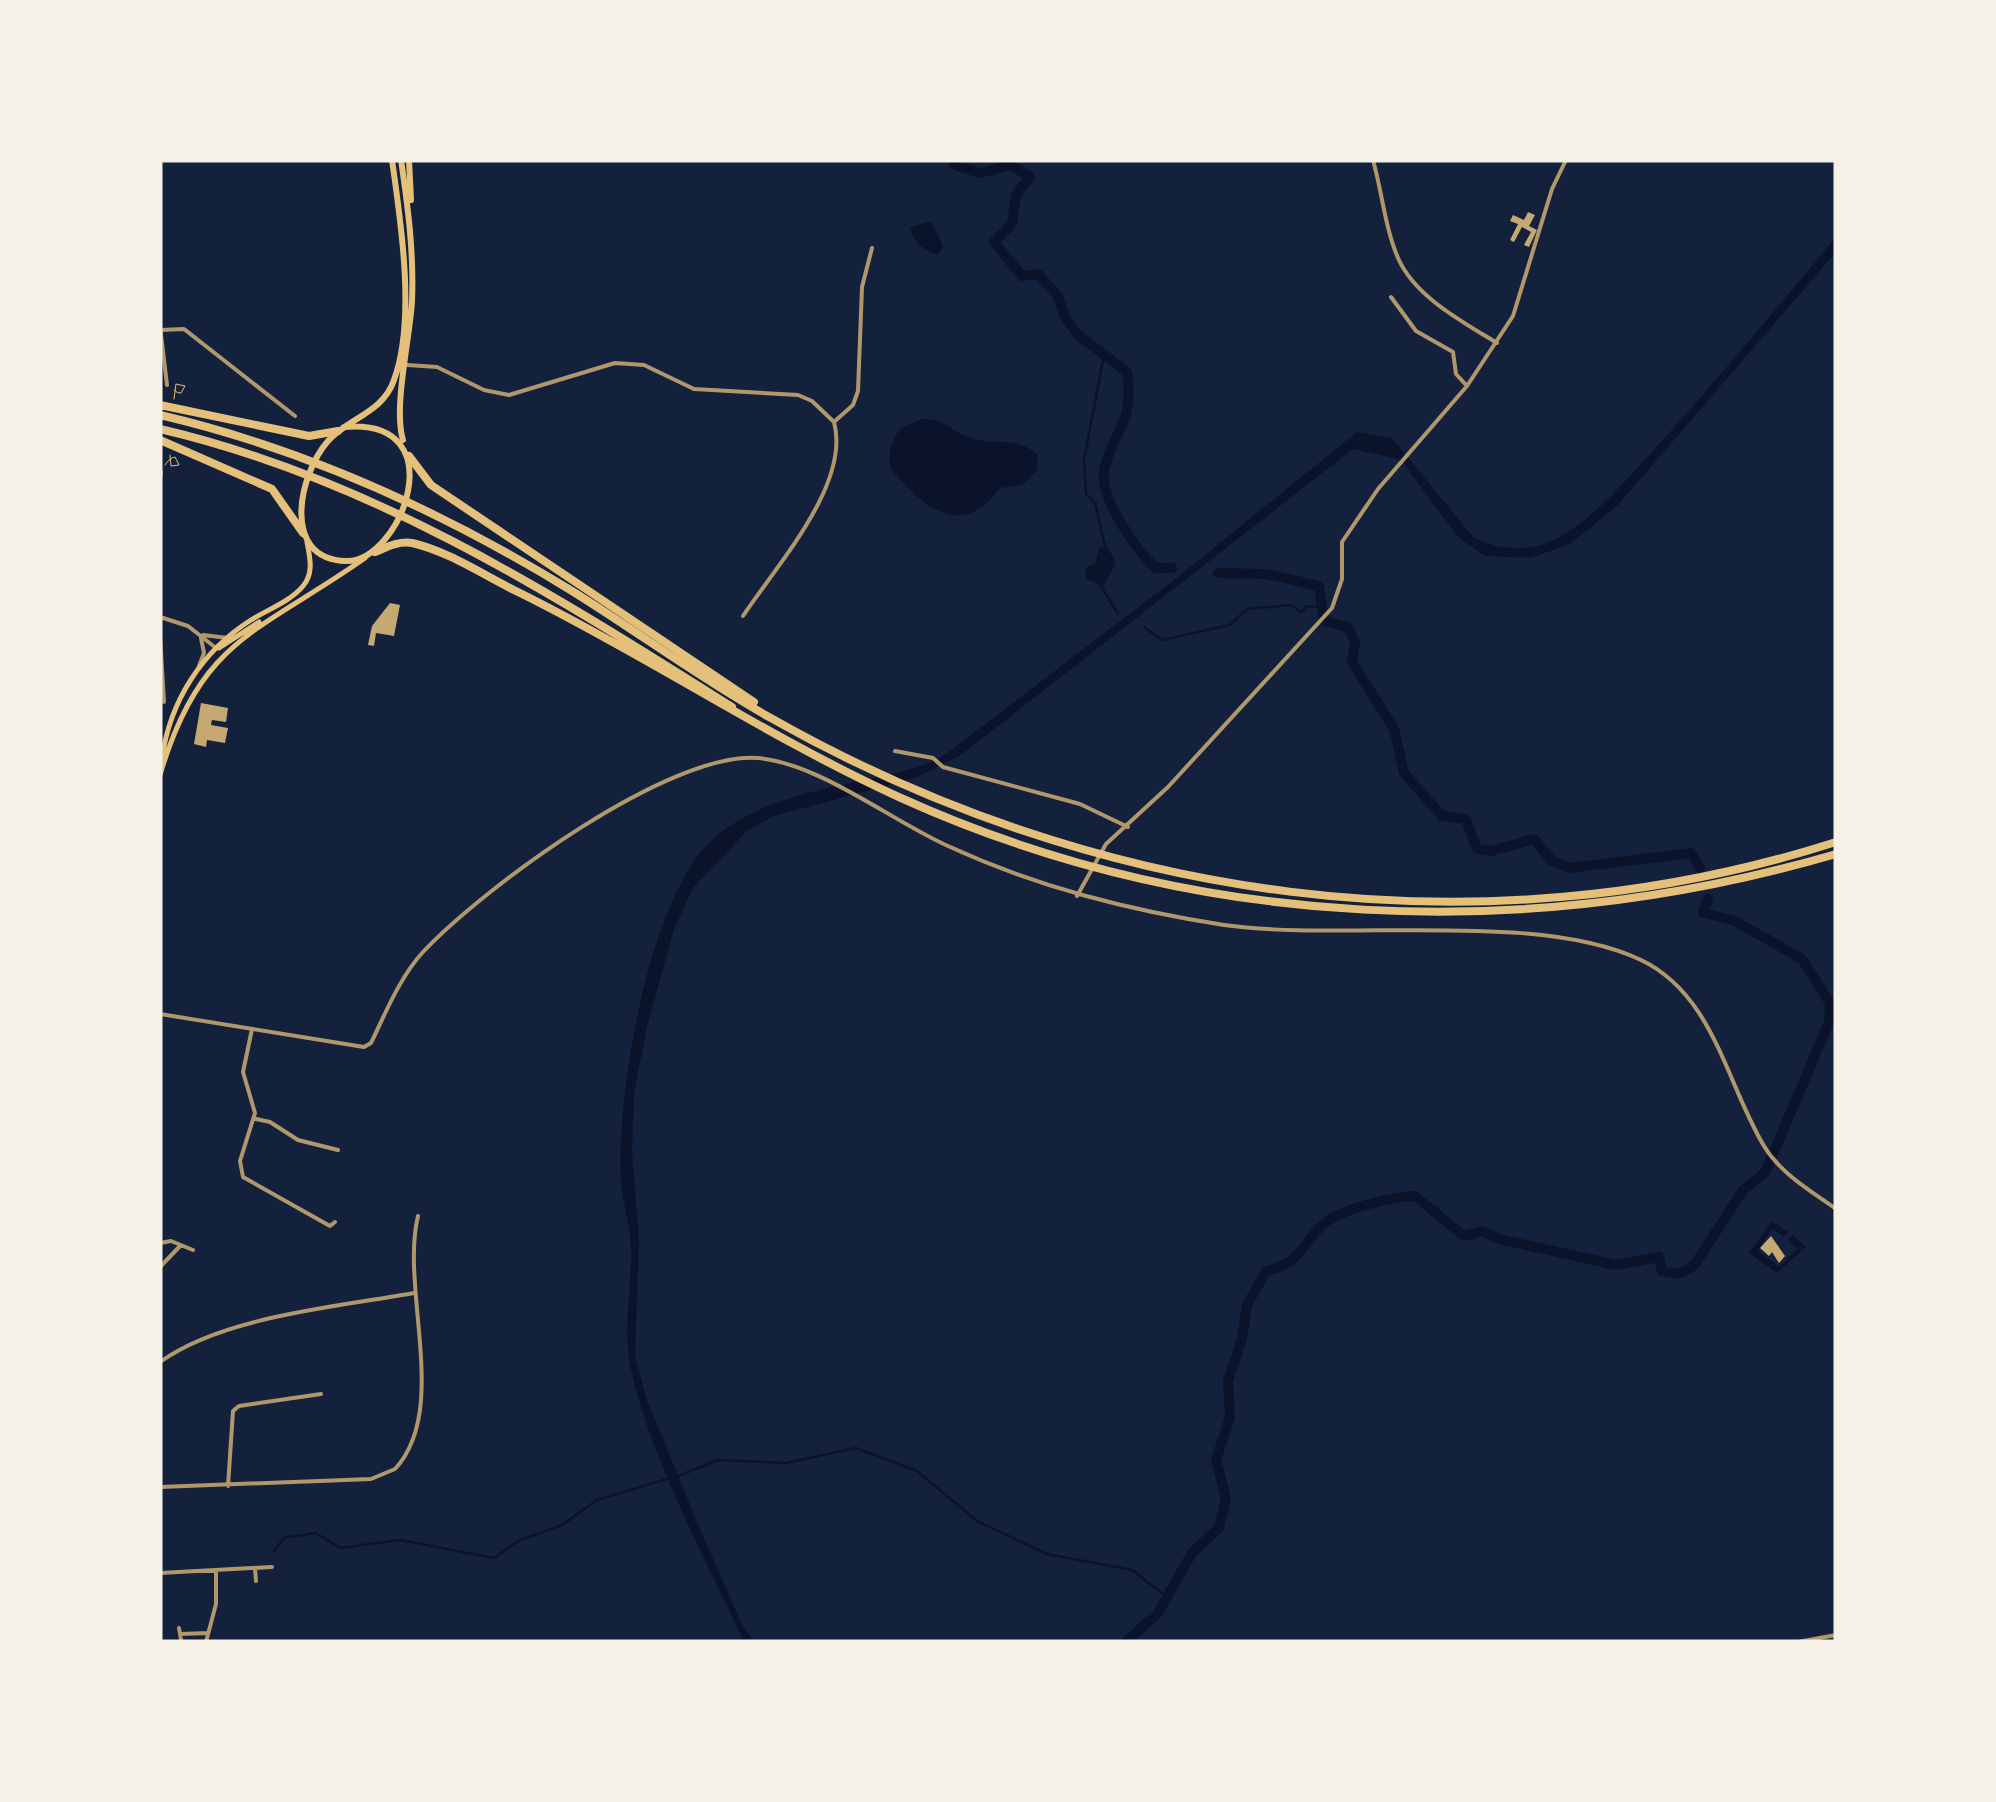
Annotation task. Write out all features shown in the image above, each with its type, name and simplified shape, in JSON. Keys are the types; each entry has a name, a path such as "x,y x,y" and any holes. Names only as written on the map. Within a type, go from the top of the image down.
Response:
{"highway":[{"path":"305,537 300,516 320,452 341,429 375,408 389,391 400,354 402,246 392,160"},
{"path":"375,552 390,530 408,488 407,451 398,418 407,365 413,242 405,160"},
{"path":"160,406 308,436 376,427 407,451 431,485 804,736"},
{"path":"160,415 303,458 481,539 804,736 868,769 914,790 1111,861 1226,885 1363,898 1467,900 1545,897 1669,882 1836,842"},
{"path":"160,428 226,446 342,488 474,550 814,755"},
{"path":"160,440 260,481 286,503 305,537 326,557 365,558 398,543 412,544 554,610 709,701 901,798 1073,863 1109,872 1186,890 1314,908 1496,911 1610,903 1680,892 1836,854"}],"main road":[{"path":"160,773 171,716 198,669 228,638 304,586 311,567 305,537"},
{"path":"217,648 365,558"},
{"path":"160,773 172,735 199,680 237,643 271,618"}],"street":[{"path":"1373,160 1394,247 1407,274 1432,298 1498,343"},
{"path":"1077,896 1106,844 1128,827 1324,621 1342,579 1342,542 1408,454 1466,386 1513,316 1552,189 1566,160"},
{"path":"743,616 814,511 835,468 834,422 853,405 858,391 862,287 872,248"},
{"path":"1391,297 1416,331 1452,352 1456,374 1466,386"},
{"path":"167,385 160,328 184,329 296,416"},
{"path":"407,365 436,367 484,390 509,395 602,366 634,364 694,388 798,395 834,422"},
{"path":"160,617 211,639 228,638"},
{"path":"160,634 164,702"},
{"path":"199,634 217,648"},
{"path":"198,669 205,646 199,634"},
{"path":"895,751 933,758 943,768 1080,804 1128,827"},
{"path":"160,1014 364,1047 371,1043 420,955 500,884 554,843 691,772 738,758 758,758 800,769 946,846 1077,896 1227,925 1312,932 1568,939 1640,960 1671,982 1701,1015 1764,1148 1778,1164 1836,1209"},
{"path":"252,1029 244,1072 255,1118 240,1161 243,1177 333,1224 330,1236"},
{"path":"255,1118 270,1122 298,1140 338,1150"},
{"path":"160,1487 371,1479 396,1469 418,1420 413,1254 418,1216"},
{"path":"160,1243 172,1241 193,1250"},
{"path":"160,1267 181,1245"},
{"path":"160,1362 196,1341 233,1330 415,1293"},
{"path":"228,1486 233,1411 239,1406 320,1394"},
{"path":"160,1573 272,1567"},
{"path":"255,1569 256,1580"},
{"path":"206,1642 216,1604 216,1571"},
{"path":"180,1634 208,1633"},
{"path":"1798,1642 1836,1634"}],"path":[{"path":"160,475 172,458"}],"water":[{"path":"931,221 943,246 938,255 920,245 910,227"},
{"path":"1836,237 1836,252 1618,505 1570,544 1531,558 1485,556 1458,537 1401,460 1353,449 961,755 915,778 774,816 747,831 693,888 674,929 634,1092 632,1151 639,1240 635,1356 646,1397 694,1515 741,1623 754,1642 744,1642 652,1439 631,1370 627,1340 631,1250 621,1182 624,1101 654,951 670,905 690,867 713,839 764,808 938,760 1179,576 1357,432 1392,438 1473,537 1513,548 1554,540 1585,520 1624,482"},
{"path":"923,419 942,422 977,440 1022,445 1038,455 1037,471 1022,485 1000,488 971,513 942,513 915,495 890,468 892,442 900,430"},
{"path":"1107,546 1116,563 1104,585 1086,580 1085,568 1095,564 1099,548"},
{"path":"1772,1221 1788,1232 1784,1237 1772,1229 1758,1251 1779,1267 1797,1249 1788,1239 1793,1235 1806,1247 1777,1273 1749,1253"}],"building":[{"path":"1528,212 1535,215 1529,226 1537,230 1529,247 1524,245 1531,232 1522,227 1514,242 1510,240 1518,224 1510,221 1513,215 1524,220"},
{"path":"390,603 400,605 394,636 376,633 374,646 368,645 372,626"},
{"path":"201,703 228,708 226,722 212,720 211,725 228,728 225,743 207,740 206,747 194,744"},
{"path":"1771,1236 1785,1256 1779,1263 1772,1252 1769,1256 1760,1248"}],"waterway":[{"path":"954,160 955,165 980,173 1011,165 1030,177 1016,195 1012,224 994,242 1022,276 1038,274 1058,296 1064,315 1077,334 1127,372 1128,404 1108,457 1104,482 1113,509 1139,549 1156,568 1172,568"},
{"path":"1104,355 1084,460 1086,494 1095,503 1105,546"},
{"path":"1218,573 1266,574 1319,586 1324,621 1348,627 1355,642 1352,662 1394,729 1404,773 1442,816 1466,819 1477,849 1491,851 1534,839 1552,861 1569,868 1691,853 1700,868"},
{"path":"1099,583 1118,614"},
{"path":"1144,627 1162,640 1230,625 1247,609 1292,605 1301,612 1307,606 1321,607"},
{"path":"1126,1642 1158,1613 1192,1553 1219,1528 1226,1498 1216,1460 1230,1417 1228,1381 1242,1339 1247,1305 1266,1271 1295,1258 1325,1223 1368,1204 1415,1196 1464,1236 1482,1231 1499,1239 1616,1265 1659,1257 1662,1271 1672,1273 1684,1272 1695,1264 1744,1189 1765,1173 1829,1022 1830,1003 1802,959 1733,920 1703,913 1708,899"},
{"path":"678,1476 718,1460 786,1463 856,1448 917,1471 977,1521 1047,1554 1132,1570 1167,1597"},
{"path":"274,1551 284,1538 316,1533 340,1548 400,1540 494,1558 518,1541 562,1525 597,1500 670,1478"}]}
